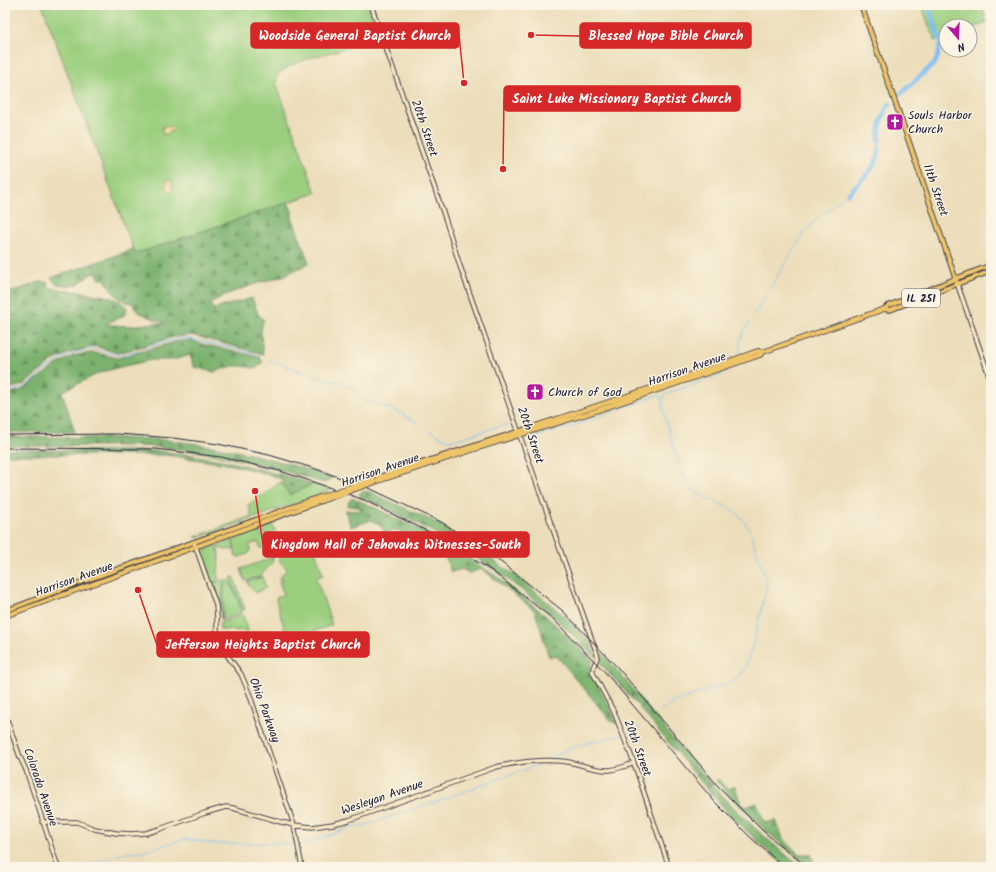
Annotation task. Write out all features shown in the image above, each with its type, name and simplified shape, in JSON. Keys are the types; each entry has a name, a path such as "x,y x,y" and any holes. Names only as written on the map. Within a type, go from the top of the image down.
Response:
{"main road":[{"name":"11th Street","path":"861,5 956,281"},
{"name":"Harrison Avenue","path":"956,281 991,265"},
{"name":"Harrison Avenue","path":"320,499 593,412 760,355 763,352 884,309 888,306 956,281 991,271"},
{"name":"Harrison Avenue","path":"5,611 373,479 519,430 601,405 758,351 763,352"},
{"name":"Harrison Avenue","path":"5,616 195,544"}],"street":[{"name":"20th Street","path":"371,5 445,218 460,266 597,654 597,658 593,666 593,672 614,712 634,763 669,867"},
{"name":"11th Street","path":"956,281 991,381"},
{"name":"Ohio Parkway","path":"195,544 216,605 216,633 221,647 241,674 249,693 294,825 302,867"},
{"name":"Colorado Avenue","path":"5,714 26,770 58,867"},
{"name":"Wesleyan Avenue","path":"42,822 77,822 95,829 116,833 146,833 226,807 294,825 312,826 349,820 496,767 516,763 541,760 563,761 609,770 634,763"}],"green space":[{"path":"42,5 368,5 378,35 360,44 295,64 281,72 277,77 277,86 316,193 135,254"},
{"path":"921,5 981,5 987,23 978,26 978,18 938,18 938,40 935,41"},
{"path":"288,202 309,263 283,276 225,295 210,303 213,309 252,298 258,314 264,320 261,332 263,354 192,335 173,337 118,353 95,346 69,353 54,360 23,385 5,389 5,290 7,289 11,292 40,282 47,282 50,288 81,291 105,296 119,301 127,308 126,312 121,317 106,325 129,326 156,323 165,324 138,312 132,303 119,298 112,291 105,279 100,279 98,272 91,274 77,285 69,286 56,284 51,278 134,249 135,254"},
{"path":"190,340 201,344 259,357 263,362 258,367 254,368 233,366 214,372 194,367 190,355 173,360 152,360 124,366 99,373 62,392 75,432 5,432 5,394 21,391 58,364 73,356 95,353 118,358 175,342"},
{"path":"5,437 139,438 166,440 251,454 333,478 324,483 248,462 170,448 149,446 5,446"},
{"path":"5,450 158,451 222,460 312,484 290,495 281,482 283,480 271,475 233,465 166,455 5,455"},
{"path":"281,482 290,495 312,484 331,490 198,538 195,537 252,516 248,505"},
{"path":"364,491 370,492 437,523 516,576 580,631 590,642 595,658 570,632 516,585 486,564 425,527 360,497 360,493"},
{"path":"352,498 433,536 500,579 540,611 593,661 590,665 591,672 617,724 611,721 556,655 549,657 535,611 482,569 469,573 462,569 451,572 441,547 429,541 416,541 398,530 385,533 381,526 372,520 351,527 345,510 363,510 358,507 348,506 349,501"},
{"path":"271,522 279,542 309,532 323,575 316,578 332,625 288,640 276,600 277,597 284,595 279,582 283,581 282,579 278,579 287,569 281,563 274,544 262,530"},
{"path":"260,531 263,537 270,543 270,546 265,546 261,549 258,542 249,545 251,549 248,554 239,557 235,555 233,540"},
{"path":"233,540 234,550 220,549 218,545"},
{"path":"217,545 219,554 218,579 213,583 202,551"},
{"path":"271,555 273,555 273,560 262,576 245,581 241,569 272,558"},
{"path":"232,577 234,577 245,610 242,609 231,581"},
{"path":"262,577 266,588 255,593 247,582"},
{"path":"220,580 224,580 221,620 219,604 213,584"},
{"path":"225,580 230,581 239,601 241,613 222,620"},
{"path":"242,615 248,631 220,630 220,623"},
{"path":"602,653 682,750 731,805 801,867 787,867 773,856 729,814 634,701 598,661 599,654"},
{"path":"718,779 727,789 735,786 741,804 746,807 757,803 764,821 766,823 776,820 783,839 799,854 811,854 815,865 818,867 810,867 773,837 716,781"}],"sand":[{"path":"163,126 172,127 174,129 163,135"},
{"path":"171,180 173,190 170,192 166,186 166,183"}],"waterway":[{"path":"928,5 938,34"},
{"path":"898,96 935,63 938,56"},
{"path":"879,142 881,122 884,113 890,104"},
{"path":"848,194 873,167 879,154 879,148"},
{"path":"754,315 804,233 821,215 843,198"},
{"path":"740,354 742,337 749,323"},
{"path":"5,392 24,388 41,373 61,359 90,349 120,355 135,352 163,342 186,338 260,356"},
{"path":"269,360 324,379 343,383 354,389 366,401 394,410 418,423"},
{"path":"663,398 666,394 720,375 734,366"},
{"path":"531,438 570,427 657,395 662,398"},
{"path":"663,399 665,415 672,442 689,486 700,495 722,504 734,511 745,522 749,530"},
{"path":"429,430 445,439 454,440 504,425 508,426"},
{"path":"662,710 674,702 733,681 746,667 767,586 751,534"},
{"path":"627,733 641,727"},
{"path":"552,757 577,746 621,735"},
{"path":"430,804 537,764"},
{"path":"302,845 347,829 367,825 425,805"},
{"path":"88,867 89,865 121,854 141,851 187,839 214,844 294,844"}],"railway":[{"path":"5,435 118,434 173,438 218,444 269,455 313,468 371,489 443,523 502,563 563,611 618,668 718,786 764,832 807,867"},
{"path":"5,448 156,449 221,457 280,471 364,500 433,534 492,571 554,620 604,671 714,801 749,836 784,867"}],"place":[{"name":"Blessed Hope Bible Church","path":"531,35"},
{"name":"Woodside General Baptist Church","path":"464,83"},
{"name":"Souls Harbor Church","path":"895,122"},
{"name":"Saint Luke Missionary Baptist Church","path":"503,169"},
{"name":"Church of God","path":"535,392"},
{"name":"Kingdom Hall of Jehovahs Witnesses-South","path":"255,491"},
{"name":"Jefferson Heights Baptist Church","path":"138,590"}]}
